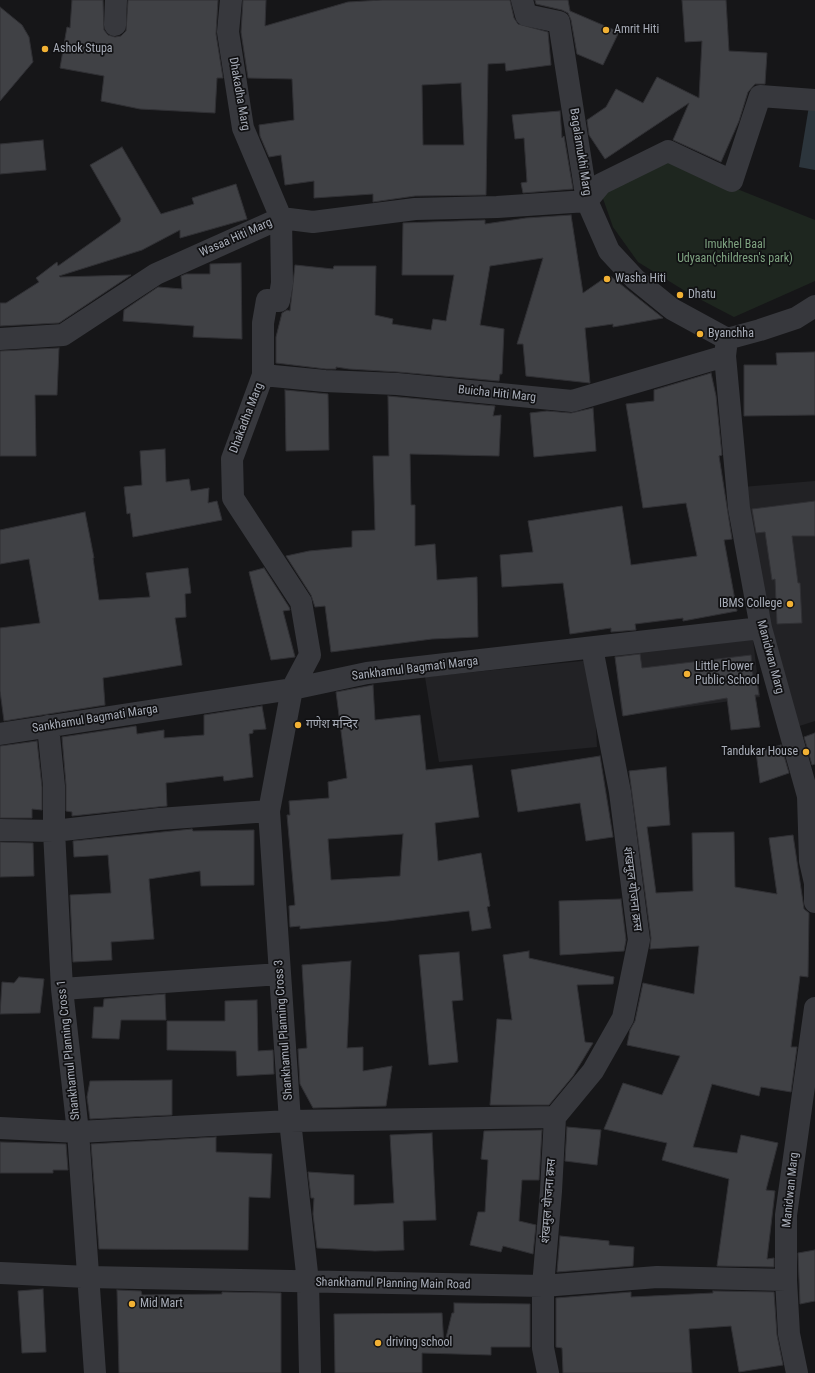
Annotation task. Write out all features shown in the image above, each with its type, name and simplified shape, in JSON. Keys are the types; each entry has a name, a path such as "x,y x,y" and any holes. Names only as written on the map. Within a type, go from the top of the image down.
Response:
{"street":[{"path":"115,25 116,0"},
{"name":"Dhakadha Marg","path":"231,0 228,32 243,128 281,218 282,283 279,301 267,300 263,323 263,375 232,459 233,498 301,602 310,655 292,689"},
{"name":"Bagalamukhi Marg","path":"522,0 526,15 559,22 587,201 609,251 635,279 672,309 726,347"},
{"path":"587,201 601,184 668,151 732,181 760,96 815,100"},
{"name":"Wasaa Hiti Marg","path":"0,339 63,335 156,274 281,218 313,222 415,209 497,207 587,201"},
{"name":"Buicha Hiti Marg","path":"263,375 325,381 398,384 572,401 726,347 760,330 796,318 815,306"},
{"name":"Manidwan Marg","path":"726,347 738,508 762,628 811,795 812,861 815,882 815,902"},
{"name":"Sankhamul Bagmati Marga","path":"0,734 292,689 367,673 762,628"},
{"name":"शंखमुल योजना क्रस","path":"548,1373 543,1348 542,1286 551,1191 554,1117 593,1071 623,1018 639,940 620,792 592,648"},
{"name":"Shankhamul Planning Cross 3","path":"292,689 269,811 290,1121 308,1282 310,1373"},
{"name":"Shankhamul Planning Cross 1","path":"48,726 54,786 54,831 62,989 78,1132 95,1373"},
{"path":"0,830 54,831 159,819 269,811"},
{"path":"62,989 280,974"},
{"name":"Manidwan Marg","path":"797,1373 789,1334 786,1280 786,1215 815,1008"},
{"path":"0,1128 78,1132 290,1121 554,1117"},
{"name":"Shankhamul Planning Main Road","path":"0,1273 88,1277 542,1286 657,1277 786,1280"}],"shaded area":[{"path":"810,100 815,100 815,170 799,167"},
{"name":"IBMS College","path":"815,481 815,721 790,729 742,487"},
{"name":"Little Flower Public School","path":"752,632 760,697 622,716 614,651"},
{"path":"592,660 597,747 439,762 425,677"}],"green space":[{"name":"Imukhel Baal Udyaan(childresn's park)","path":"659,158 815,220 815,281 734,317 690,294 638,262 613,227 600,190"}],"building":[{"path":"72,0 103,0 104,30 108,35 115,37 121,36 126,31 128,0 218,0 216,34 223,78 217,78 215,113 140,109 101,101 104,76 60,68 67,27 70,28"},
{"path":"243,0 266,0 265,26 348,2 382,0 510,0 514,18 518,24 548,32 551,65 506,71 505,63 488,64 486,195 415,196 373,202 373,194 314,198 314,181 285,185 281,155 269,157 260,136 259,125 294,120 292,79 248,78 241,32","holes":["461,83 464,145 423,145 422,85"]},
{"path":"535,0 568,0 570,11 619,32 603,65 577,54 571,20 568,13 562,10 536,4"},
{"path":"682,0 726,0 729,51 767,53 765,84 755,84 748,92 739,121 721,162 673,140 689,103 605,159 589,135 587,120 606,107 616,89 643,103 657,77 699,98 702,41 685,42"},
{"path":"0,7 22,25 29,37 33,62 0,101"},
{"path":"560,111 562,138 564,136 573,189 523,193 521,183 527,182 524,138 515,139 512,115"},
{"path":"43,140 46,170 0,174 0,144"},
{"path":"122,147 161,214 194,204 192,198 236,184 247,219 180,238 180,230 142,250 59,276 131,275 59,323 0,326 0,303 6,303 39,282 36,278 57,262 58,266 120,222 121,219 90,165"},
{"path":"571,215 583,293 609,275 663,318 613,327 613,324 585,328 590,383 526,376 523,344 517,344 543,258 490,266 480,325 504,329 502,374 500,374 499,381 336,367 336,369 326,369 276,363 276,337 282,313 287,310 290,311 295,265 333,269 334,266 376,266 375,315 393,319 392,324 431,330 433,319 446,321 454,275 402,275 403,223 485,220 485,224 526,218"},
{"path":"241,263 242,339 193,337 194,326 123,321 124,310 158,287 182,289 181,276 186,274 210,274 210,264"},
{"path":"59,348 57,395 35,395 36,456 0,456 0,351"},
{"path":"815,352 815,415 744,416 744,365 777,365 776,353"},
{"path":"711,373 716,396 722,455 719,456 732,539 724,540 737,611 683,621 683,618 635,624 636,630 611,632 611,628 570,634 563,583 502,587 500,555 533,552 528,521 622,506 631,565 697,556 686,503 643,508 626,404 654,401 654,390"},
{"path":"285,390 328,394 329,450 286,451"},
{"path":"388,396 495,406 493,416 501,415 499,456 410,454 411,505 415,505 415,546 435,544 437,580 477,577 478,637 432,639 331,652 325,606 315,607 311,595 286,556 309,551 352,547 352,531 375,530 373,456 389,456"},
{"path":"593,408 596,451 534,457 530,413 547,411 571,413"},
{"path":"165,449 166,482 189,479 191,491 209,488 208,503 217,501 222,520 133,537 130,513 127,514 124,487 142,485 140,451"},
{"path":"815,501 815,536 792,536 798,583 800,583 802,623 777,624 775,579 772,580 765,532 756,533 752,509"},
{"path":"85,512 94,558 99,600 150,597 146,573 188,568 191,593 185,594 186,617 175,618 182,665 103,678 105,705 4,721 0,691 0,628 40,623 29,559 0,564 0,530"},
{"path":"264,568 289,607 290,610 283,611 295,657 271,660 249,572"},
{"name":"Little Flower Public School","path":"640,654 642,668 751,655 753,676 756,676 759,695 755,695 760,727 731,730 727,698 623,716 615,657"},
{"path":"373,685 375,720 420,715 426,770 472,765 479,817 435,823 438,861 481,853 490,906 487,907 491,928 472,931 469,911 388,921 300,929 300,926 290,927 289,906 295,905 287,815 290,815 289,801 329,798 328,782 347,778 336,692","holes":["403,834 400,876 331,880 328,839"]},
{"path":"262,706 266,729 253,730 253,733 249,734 253,777 224,781 223,776 166,783 167,806 72,816 72,812 66,811 66,785 62,737 136,726 137,734 164,730 164,738 204,735 204,715"},
{"path":"815,733 815,764 812,765 804,737"},
{"path":"37,741 42,787 42,810 32,809 32,818 0,818 0,746"},
{"path":"781,745 789,773 760,783 756,752"},
{"path":"600,756 613,837 586,841 580,803 518,812 511,770"},
{"path":"666,767 670,825 647,827 656,893 693,891 692,833 734,832 735,887 777,894 769,838 793,835 804,909 809,913 808,977 800,976 791,1047 797,1047 791,1092 761,1087 759,1096 712,1084 693,1147 737,1153 741,1135 778,1143 766,1190 775,1191 767,1259 774,1258 774,1267 717,1266 729,1179 662,1160 667,1143 604,1129 623,1083 662,1095 680,1056 627,1045 630,1030 635,1021 643,983 694,994 699,946 650,949 651,938 629,771"},
{"path":"192,829 193,831 254,830 254,885 201,886 200,871 149,879 154,939 111,942 112,960 73,962 70,895 111,893 108,855 74,857 73,841"},
{"path":"0,842 33,843 34,876 0,877"},
{"path":"621,899 626,940 624,951 560,955 559,901"},
{"path":"529,951 529,958 614,977 613,984 577,985 585,1042 593,1043 573,1076 549,1105 490,1105 497,1019 512,1020 503,955"},
{"path":"459,952 463,1000 452,1001 458,1062 429,1065 419,955"},
{"path":"351,961 347,1048 363,1047 363,1071 392,1066 386,1106 313,1108 300,1084 298,1049 307,1048 302,965"},
{"path":"19,977 44,979 40,1013 0,1014 2,982 14,983"},
{"path":"165,994 166,1020 121,1020 119,1039 92,1038 94,1007 103,1007 104,999"},
{"path":"257,1000 258,1051 273,1050 274,1074 237,1076 236,1051 167,1050 167,1021 225,1021 225,1001"},
{"path":"172,1080 172,1115 90,1119 87,1097 90,1081"},
{"path":"567,1127 601,1130 597,1165 565,1161"},
{"path":"542,1130 539,1180 522,1180 519,1221 536,1225 533,1254 503,1246 501,1252 470,1245 478,1212 485,1212 488,1160 481,1159 484,1131"},
{"path":"432,1133 436,1220 403,1221 404,1250 375,1251 317,1248 313,1214 314,1198 311,1198 308,1172 354,1175 354,1205 394,1203 390,1135"},
{"path":"216,1137 216,1152 272,1154 270,1198 249,1197 248,1250 99,1249 91,1144"},
{"path":"0,1142 66,1144 68,1170 53,1170 53,1173 0,1173"},
{"path":"560,1236 609,1241 609,1245 634,1247 633,1266 557,1272"},
{"path":"815,1250 815,1301 800,1304 798,1253"},
{"path":"43,1289 46,1352 22,1353 18,1291"},
{"path":"117,1290 141,1291 142,1295 222,1294 222,1292 281,1293 281,1373 119,1373"},
{"path":"713,1291 774,1292 777,1335 783,1365 739,1372 731,1326 689,1329 692,1373 563,1373 562,1348 556,1347 556,1298 631,1292 631,1297 713,1293"},
{"path":"454,1303 530,1304 530,1347 491,1347 491,1355 422,1353 422,1373 335,1373 334,1314 442,1313 444,1346 452,1313 454,1313"}],"place":[{"name":"Amrit Hiti","path":"606,30"},
{"name":"Ashok Stupa","path":"45,49"},
{"name":"Washa Hiti","path":"607,279"},
{"name":"Dhatu","path":"680,295"},
{"name":"Byanchha","path":"700,334"},
{"name":"IBMS College","path":"790,604"},
{"name":"Little Flower Public School","path":"687,674"},
{"name":"गणेश मन्दिर","path":"298,725"},
{"name":"Tandukar House","path":"806,752"},
{"name":"Mid Mart","path":"132,1304"},
{"name":"driving school","path":"378,1343"}]}
